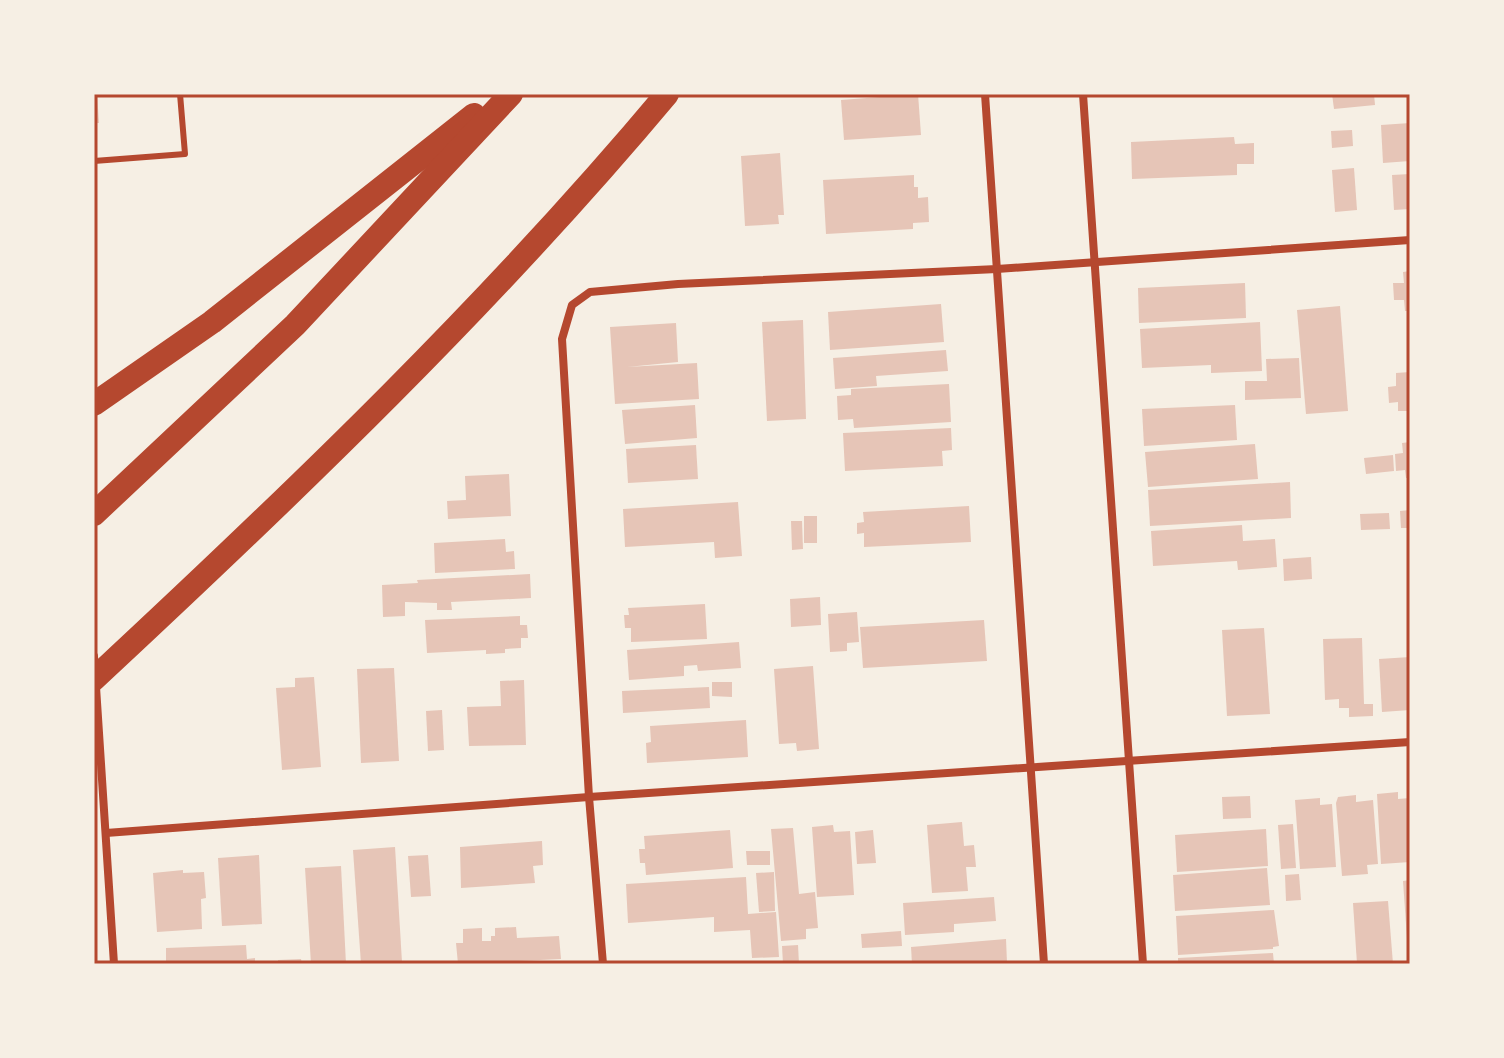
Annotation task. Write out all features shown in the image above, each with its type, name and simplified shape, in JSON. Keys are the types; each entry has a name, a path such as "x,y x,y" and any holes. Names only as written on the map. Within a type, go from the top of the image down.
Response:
{"highway":[{"path":"94,404 212,322 501,94"},
{"path":"94,514 295,325 511,94"},
{"path":"94,679 184,595 507,277 667,94"},
{"path":"94,701 184,595"}],"street":[{"path":"985,94 1044,964"},
{"path":"1083,94 1143,964"},
{"path":"603,964 589,797 562,339 572,305 590,292 678,284 997,269 1410,240"},
{"path":"94,656 114,964"},
{"path":"106,833 1410,742"}],"lane":[{"path":"94,161 185,154 180,94"}],"building":[{"path":"94,94 97,94 99,123 94,123"},
{"path":"918,94 921,135 844,140 841,100"},
{"path":"1332,94 1374,94 1375,105 1334,109"},
{"path":"1410,123 1410,161 1383,163 1381,125"},
{"path":"1352,130 1353,146 1332,148 1331,131"},
{"path":"1234,137 1235,144 1254,143 1254,164 1237,164 1237,175 1132,179 1131,142"},
{"path":"780,153 784,215 778,215 779,224 745,226 741,156"},
{"path":"1354,168 1357,210 1335,212 1332,170"},
{"path":"1410,174 1410,209 1394,210 1392,175"},
{"path":"914,175 918,198 928,197 929,222 913,223 913,229 826,234 823,180"},
{"path":"1410,271 1410,311 1405,311 1404,300 1394,300 1393,283 1404,283 1403,272"},
{"path":"1245,283 1246,318 1139,323 1138,288"},
{"path":"941,304 944,342 830,350 828,312"},
{"path":"1340,306 1348,411 1306,414 1297,310"},
{"path":"803,320 806,419 767,421 762,322"},
{"path":"1260,322 1262,371 1211,373 1211,365 1142,368 1140,329"},
{"path":"676,323 678,362 627,367 697,363 699,399 615,404 610,327"},
{"path":"946,350 948,371 876,376 877,386 835,389 833,358"},
{"path":"1299,358 1301,398 1245,400 1245,381 1267,381 1266,359"},
{"path":"1410,372 1410,411 1398,411 1398,402 1389,403 1388,387 1396,386 1396,373"},
{"path":"949,384 951,422 854,428 853,419 838,420 837,396 851,395 851,389"},
{"path":"695,405 697,438 625,444 622,410"},
{"path":"1235,405 1237,440 1144,446 1142,409"},
{"path":"951,428 952,450 942,451 943,466 845,471 843,433"},
{"path":"1410,442 1410,478 1406,478 1405,470 1396,471 1395,454 1403,453 1402,443"},
{"path":"1255,444 1258,479 1148,487 1145,452"},
{"path":"696,445 698,479 628,483 626,449"},
{"path":"1393,455 1394,471 1366,474 1364,458"},
{"path":"509,474 511,516 448,519 447,501 466,500 465,476"},
{"path":"1290,482 1291,518 1150,526 1148,490"},
{"path":"738,502 742,556 715,558 714,542 625,547 623,509"},
{"path":"969,506 971,542 864,547 864,533 857,534 857,523 864,522 863,512"},
{"path":"1410,510 1410,528 1401,528 1400,511"},
{"path":"1389,513 1390,529 1361,530 1360,514"},
{"path":"804,516 817,516 817,543 804,543"},
{"path":"791,521 802,521 803,549 792,550"},
{"path":"1242,525 1243,541 1275,539 1277,567 1238,570 1237,561 1153,566 1151,531"},
{"path":"505,539 506,552 514,551 515,569 435,573 434,543"},
{"path":"1311,557 1312,579 1284,581 1283,559"},
{"path":"530,574 531,598 451,602 452,610 437,610 437,603 405,602 405,616 383,617 382,585"},
{"path":"820,597 821,625 791,627 790,599"},
{"path":"705,604 707,639 631,642 631,628 625,628 624,615 629,615 628,608"},
{"path":"857,612 859,642 847,643 847,651 830,652 828,614"},
{"path":"520,616 520,625 527,625 528,638 521,638 521,648 505,649 505,653 486,654 486,650 427,653 425,620"},
{"path":"984,620 987,661 863,668 860,627"},
{"path":"1264,628 1270,714 1227,716 1222,630"},
{"path":"1362,638 1364,704 1373,704 1373,716 1349,717 1349,708 1339,708 1339,699 1325,700 1323,639"},
{"path":"739,642 741,668 698,671 697,665 684,666 684,676 629,680 627,650"},
{"path":"1410,657 1410,710 1382,712 1379,659"},
{"path":"813,666 819,749 797,751 796,743 779,744 774,669"},
{"path":"394,668 399,761 361,763 357,669"},
{"path":"314,677 321,767 282,770 276,688 295,687 295,678"},
{"path":"524,680 526,745 469,746 467,707 501,706 500,681"},
{"path":"712,682 732,682 732,697 712,696"},
{"path":"709,687 710,708 623,713 622,691"},
{"path":"442,710 444,750 428,751 426,711"},
{"path":"746,720 748,757 647,763 646,743 651,742 650,726"},
{"path":"1398,792 1398,799 1410,798 1410,862 1381,864 1377,794"},
{"path":"1356,795 1356,802 1373,800 1378,864 1367,865 1368,874 1342,876 1336,803 1338,797"},
{"path":"1250,796 1251,818 1223,819 1222,797"},
{"path":"1320,798 1320,805 1332,804 1336,867 1300,869 1295,800"},
{"path":"962,822 964,846 974,845 976,867 966,867 968,891 932,893 927,825"},
{"path":"1293,824 1296,868 1281,869 1278,825"},
{"path":"833,825 834,832 850,831 854,895 817,897 812,827"},
{"path":"793,828 799,894 815,892 818,928 806,929 806,939 781,941 771,829"},
{"path":"1266,829 1268,866 1177,872 1175,835"},
{"path":"730,830 733,868 646,875 645,863 640,863 639,849 645,849 644,836"},
{"path":"873,830 876,863 857,864 855,832"},
{"path":"542,841 543,865 533,866 535,883 461,888 460,847"},
{"path":"395,847 402,962 361,964 353,850"},
{"path":"746,851 770,851 770,865 747,865"},
{"path":"259,855 262,924 222,926 218,858"},
{"path":"428,855 431,896 411,897 408,856"},
{"path":"341,866 346,964 311,964 305,868"},
{"path":"1267,868 1270,905 1175,911 1173,875"},
{"path":"183,870 183,873 204,872 206,898 201,899 202,929 157,932 153,873"},
{"path":"774,872 775,911 759,912 756,873"},
{"path":"1299,874 1301,900 1286,901 1285,875"},
{"path":"746,877 748,914 776,912 779,957 752,958 750,930 714,932 714,917 628,923 626,884"},
{"path":"1410,880 1410,953 1408,953 1403,881"},
{"path":"994,897 996,921 954,924 954,932 905,935 903,903"},
{"path":"1388,901 1393,964 1357,964 1353,903"},
{"path":"1274,910 1279,946 1273,949 1178,955 1176,916"},
{"path":"516,927 517,938 559,936 561,959 458,964 456,943 463,943 463,929 482,928 482,941 491,941 495,928"},
{"path":"901,931 902,946 862,948 861,934"},
{"path":"1006,939 1007,963 912,964 911,947"},
{"path":"246,945 247,959 255,958 255,964 166,964 166,948"},
{"path":"798,945 799,964 783,964 782,946"},
{"path":"1273,953 1274,964 1178,964 1178,958"},
{"path":"301,959 302,964 278,964 278,960"}]}
